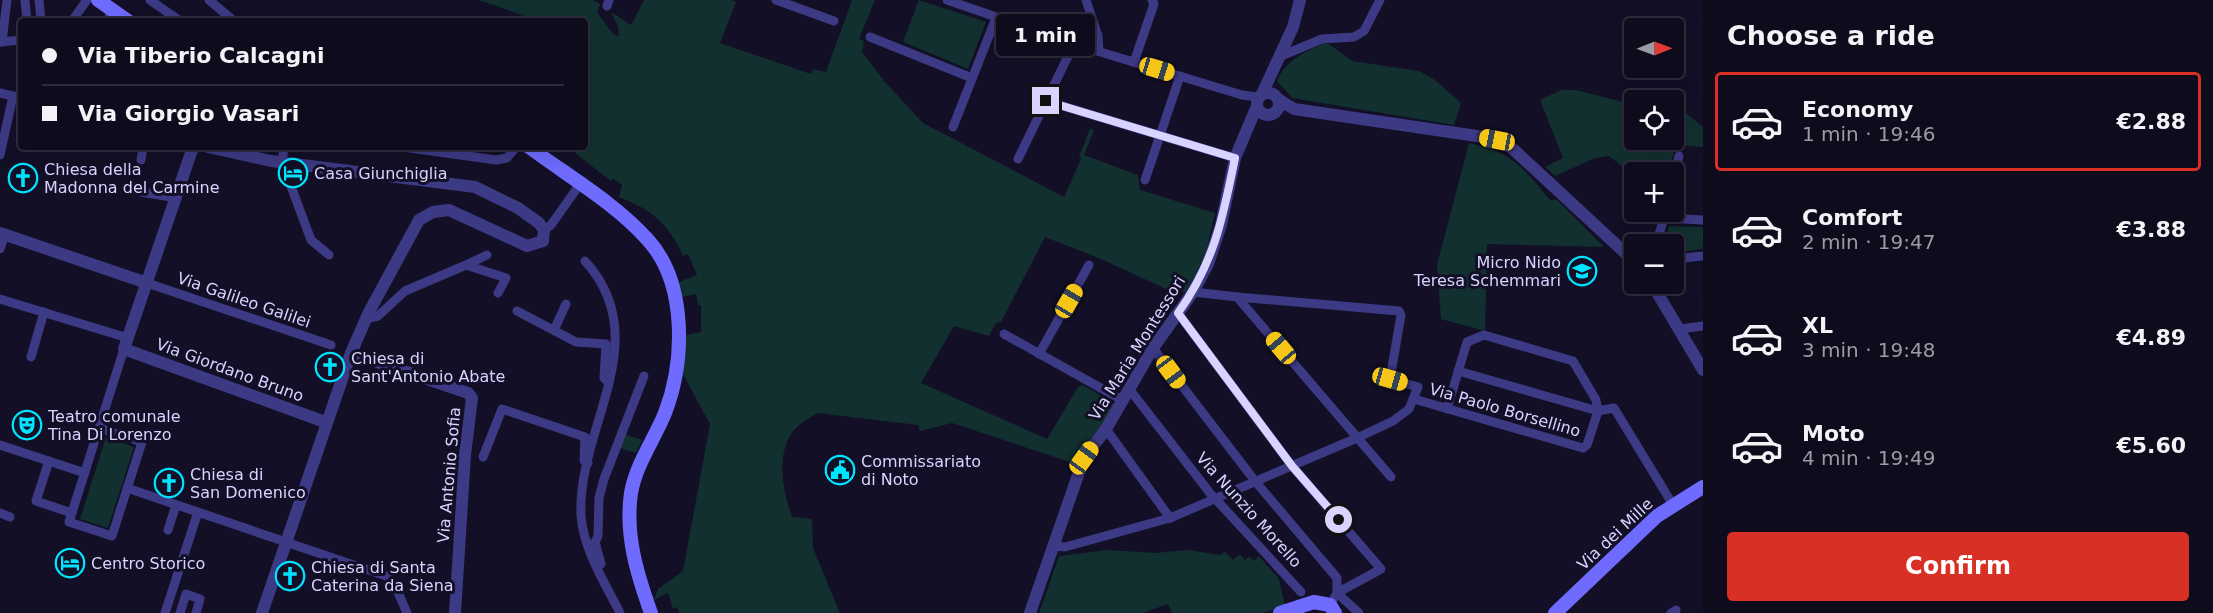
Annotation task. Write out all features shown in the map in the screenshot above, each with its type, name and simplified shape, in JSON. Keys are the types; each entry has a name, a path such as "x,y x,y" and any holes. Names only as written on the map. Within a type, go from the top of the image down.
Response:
{"main road":[{"path":"98,0 112,10"},
{"path":"533,150 626,219 649,241 668,273 677,308 678,333 673,386 664,413 642,458 632,490 629,512 636,572 651,613"},
{"name":"Via dei Mille","path":"1556,613 1657,516 1703,487"},
{"path":"1280,613 1314,602 1334,604"}],"street":[{"path":"7,0 3,42 18,40"},
{"path":"25,0 27,18"},
{"path":"39,0 41,18"},
{"path":"73,18 87,0"},
{"path":"150,0 176,18"},
{"path":"209,0 230,18"},
{"path":"776,0 834,21"},
{"path":"947,0 1074,44 1258,100 1276,97 1294,109"},
{"path":"1086,0 1098,36 1099,51"},
{"path":"1134,62 1154,4 1152,0"},
{"path":"1247,128 1278,108 1270,79 1281,56 1300,0"},
{"path":"1281,56 1322,39 1354,37 1364,31 1380,0"},
{"path":"953,127 996,18"},
{"path":"870,37 972,78"},
{"path":"1018,159 1074,44"},
{"path":"1145,180 1180,76"},
{"name":"Via Maria Montessori","path":"1030,613 1084,458 1106,429 1153,348 1193,292 1208,264 1221,225 1235,158 1258,100 1270,79"},
{"path":"0,93 17,97 0,155"},
{"path":"1258,100 1269,115"},
{"path":"1046,101 1235,158"},
{"path":"1269,115 1294,109 1497,140 1513,149 1624,252"},
{"path":"141,160 143,150"},
{"path":"70,517 192,150"},
{"path":"223,150 282,162 475,187 518,208 544,230"},
{"path":"284,150 282,162 311,240 330,255"},
{"path":"424,150 496,160 507,158 514,150"},
{"path":"1678,162 1679,156"},
{"path":"262,613 325,422 351,353 365,319 406,239 419,220 427,215 449,210 526,246 543,241 544,230 551,225 579,184"},
{"path":"141,192 177,198"},
{"path":"1684,218 1703,220"},
{"path":"0,249 2,234 147,283"},
{"path":"365,319 378,316 405,291 487,255"},
{"path":"1684,258 1703,256"},
{"path":"585,261 597,274 610,301 616,341 615,359 588,463 582,494 581,517 587,541 620,613"},
{"path":"466,265 474,270 506,278 498,293"},
{"path":"1039,354 1089,266"},
{"name":"Via Galileo Galilei","path":"147,283 331,345"},
{"path":"1053,546 1065,547 1170,518 1357,438 1394,421 1409,409 1418,387 1390,379 1401,315 1399,311 1193,292"},
{"path":"1658,294 1703,370"},
{"path":"1237,297 1391,477"},
{"path":"0,299 44,312 126,343"},
{"path":"554,330 566,304"},
{"path":"517,311 576,342 606,344 604,378 609,383"},
{"path":"31,357 44,312"},
{"path":"1178,313 1292,466 1381,569 1334,604"},
{"path":"1680,329 1703,326"},
{"path":"1004,334 1039,354 1127,396"},
{"path":"1447,409 1467,342 1484,335 1573,362 1596,400 1599,411"},
{"name":"Via Giordano Bruno","path":"126,343 325,422"},
{"path":"1153,348 1255,481 1337,578 1334,604"},
{"name":"Via Antonio Sofia","path":"351,353 468,393 472,398 465,454 455,613"},
{"path":"1458,370 1599,411 1614,408 1673,505"},
{"path":"599,570 602,563 595,542 598,536 599,498 604,479 644,376"},
{"name":"Via Nunzio Morello","path":"1127,396 1215,499 1301,592"},
{"name":"Via Paolo Borsellino","path":"1414,399 1583,448 1587,445 1599,411"},
{"path":"483,456 502,409 585,437 584,461 588,463"},
{"path":"49,461 36,501 112,536 142,442 99,428"},
{"path":"1106,429 1170,518"},
{"path":"0,445 85,473"},
{"path":"127,489 389,577 388,585 397,590 407,613"},
{"path":"168,530 176,505"},
{"path":"165,613 198,512"},
{"path":"0,513 10,517"},
{"path":"180,613 186,594 200,599 196,613"},
{"path":"1334,604 1359,613"}],"green space":[{"path":"479,0 593,0 600,4 597,12 613,34 619,36 618,26 611,12 631,25 644,0 731,0 736,2 720,43 811,74 813,69 826,72 852,0 875,0 859,39 864,41 862,52 885,82 923,123 1064,197 1081,159 1079,157 1090,129 1094,130 1084,155 1138,175 1140,190 1215,213 1205,256 1186,292 1177,291 1175,293 1101,259 1045,237 1001,322 996,323 989,336 954,326 921,383 1047,439 1078,387 1083,385 1116,405 1073,463 952,423 920,431 918,425 817,413 796,427 788,440 783,461 784,484 792,517 812,519 813,548 840,613 679,613 677,607 673,609 668,593 654,600 658,589 683,571 710,424 680,369 685,335 701,332 701,305 698,305 696,294 682,297 679,282 697,275 688,254 683,256 665,226 658,219 641,207 619,197 622,185 613,178 611,181 575,153 577,150 588,150 588,18 526,18"},
{"path":"919,0 986,22 968,69 903,42"},
{"path":"1323,44 1329,44 1352,61 1419,71 1435,80 1461,103 1454,125 1292,98 1277,81 1281,74 1290,62"},
{"path":"1561,90 1576,90 1624,102 1624,150 1675,150 1671,162 1624,162 1624,189 1622,166 1609,156 1595,158 1555,176 1545,167 1563,158 1540,100"},
{"path":"1684,114 1703,127 1703,147 1684,146"},
{"path":"1469,143 1496,151 1516,162 1550,200 1557,200 1604,247 1487,244 1485,331 1441,319 1437,265"},
{"path":"1669,226 1703,227 1703,249 1684,252 1684,234 1667,234"},
{"path":"626,435 642,440 636,453 620,448"},
{"path":"106,437 134,447 108,528 80,519"},
{"path":"1108,550 1155,553 1188,550 1220,555 1225,552 1233,560 1240,554 1245,560 1249,556 1254,561 1259,556 1279,579 1285,606 1262,613 1172,613 1168,604 1143,613 1039,613 1059,556"}],"place":[{"name":"Casa Giunchiglia","path":"293,173"},
{"name":"Chiesa della Madonna del Carmine","path":"23,178"},
{"name":"Micro Nido Teresa Schemmari","path":"1582,271"},
{"name":"Chiesa di Sant'Antonio Abate","path":"330,367"},
{"name":"Teatro comunale Tina Di Lorenzo","path":"27,425"},
{"name":"Commissariato di Noto","path":"840,470"},
{"name":"Chiesa di San Domenico","path":"169,483"},
{"name":"Centro Storico","path":"70,563"},
{"name":"Chiesa di Santa Caterina da Siena","path":"290,576"}],"route":[{"path":"1046,101 1235,158 1221,225 1208,264 1193,292 1178,313 1292,466 1339,520"}]}
